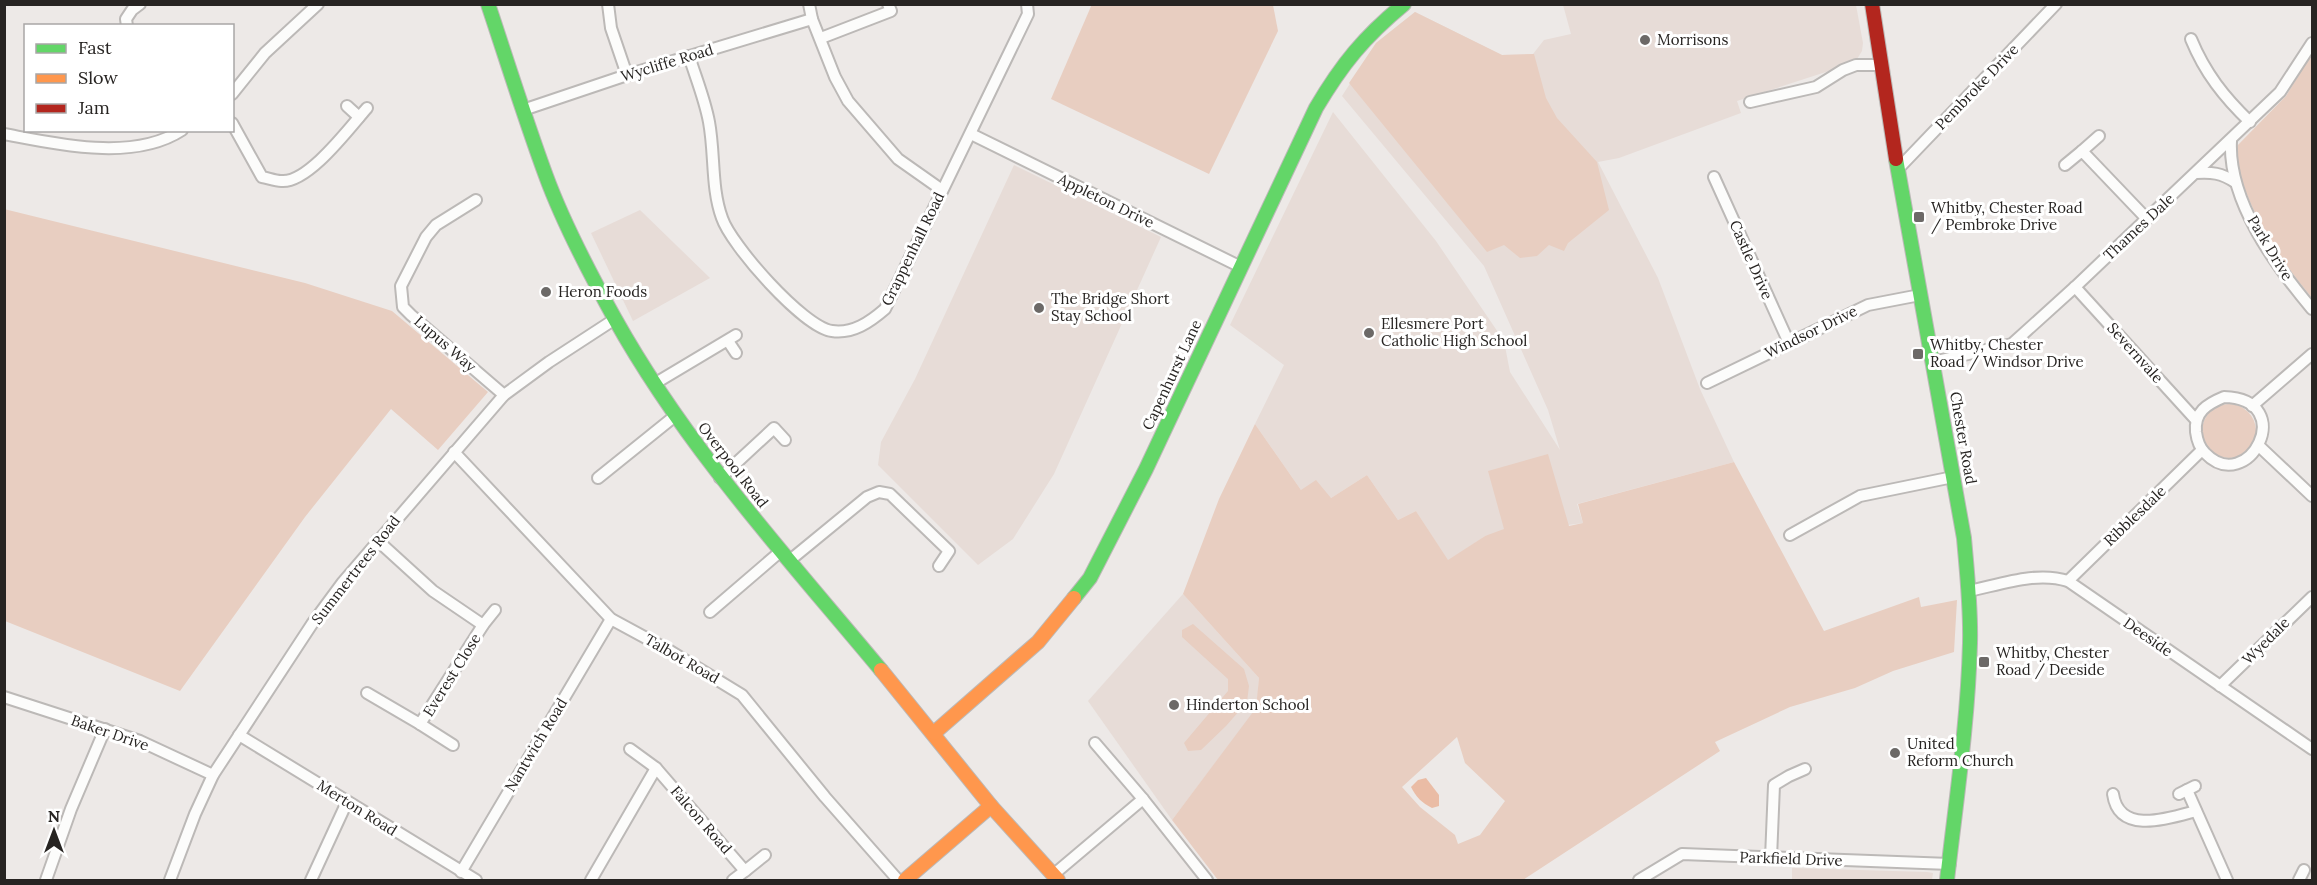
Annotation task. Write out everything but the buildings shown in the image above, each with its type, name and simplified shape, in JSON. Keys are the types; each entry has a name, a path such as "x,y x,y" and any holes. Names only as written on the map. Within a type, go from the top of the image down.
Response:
{"street":[{"path":"127,24 126,19 140,4"},
{"name":"Overpool Road","path":"488,4 552,189 576,243 615,319 654,384 720,478 934,733 991,806 1055,878"},
{"path":"608,4 611,28 627,75"},
{"path":"809,4 812,19 835,77 859,114 898,159 942,190"},
{"path":"821,38 891,10 888,4"},
{"name":"Grappenhall Road","path":"689,56 709,121 716,189 721,217 729,234 747,258 808,319 831,331 855,329 870,322 885,309 1028,14 1028,4"},
{"name":"Capenhurst Lane","path":"934,733 1038,642 1090,578 1146,469 1316,108 1338,71 1375,28 1404,4"},
{"name":"Chester Road","path":"1872,4 1880,65 1964,538 1969,591 1970,643 1947,880"},
{"name":"Pembroke Drive","path":"1898,169 2056,4"},
{"path":"234,92 265,53 312,6"},
{"name":"Wycliffe Road","path":"523,110 627,75 812,19"},
{"path":"2191,39 2211,79 2250,122"},
{"name":"Thames Dale","path":"1933,362 2012,344 2280,92 2313,43"},
{"path":"1750,102 1816,87 1843,70 1856,65 1880,65"},
{"path":"347,106 359,117"},
{"path":"234,127 262,177 283,182 307,171 321,161 367,108"},
{"path":"4,134 73,146 122,148 142,145 178,132"},
{"name":"Appleton Drive","path":"971,134 1241,267"},
{"path":"2065,165 2099,136"},
{"name":"Park Drive","path":"2230,141 2230,158 2235,182 2259,234 2280,268 2313,309"},
{"path":"2082,151 2147,219"},
{"path":"2196,173 2213,172 2224,175 2235,182"},
{"name":"Castle Drive","path":"1714,177 1789,343"},
{"name":"Lupus Way","path":"463,194 472,202 436,225 426,237 401,286 401,298 404,307 411,315 504,395"},
{"name":"Severnvale","path":"2075,287 2196,420"},
{"name":"Windsor Drive","path":"1707,383 1868,305 1920,296"},
{"name":"Summertrees Road","path":"170,880 195,814 213,775 312,624 377,540 504,395 549,362 615,319"},
{"path":"654,384 732,338 736,353"},
{"path":"2252,405 2313,354"},
{"path":"2224,397 2236,397 2252,405 2259,415 2263,426 2259,446 2252,455 2242,461 2229,464 2217,462 2202,450 2197,440 2196,420 2209,404 2224,397"},
{"path":"598,478 675,416"},
{"path":"720,478 774,428 784,440"},
{"path":"2259,446 2313,496"},
{"name":"Ribblesdale","path":"2068,581 2202,450"},
{"name":"Talbot Road","path":"454,452 611,618 742,695 825,797 898,880"},
{"path":"1790,535 1860,496 1953,477"},
{"path":"710,612 867,497 879,492 891,494 949,551 939,566"},
{"name":"Everest Close","path":"377,540 433,591 483,625"},
{"name":"Deeside","path":"1969,591 2039,576 2053,576 2068,581 2313,749"},
{"name":"Wyedale","path":"2220,686 2313,597"},
{"name":"Everest Close","path":"420,724 495,610"},
{"name":"Nantwich Road","path":"461,872 611,618"},
{"name":"Everest Close","path":"367,693 453,745"},
{"name":"Baker Drive","path":"4,697 140,741 213,775"},
{"path":"46,880 71,809 105,729"},
{"name":"Merton Road","path":"239,735 476,880"},
{"path":"1094,744 1143,800 1207,880"},
{"name":"Falcon Road","path":"630,749 656,768 745,871"},
{"name":"Falcon Road","path":"591,880 656,768"},
{"path":"1771,858 1774,785 1805,769"},
{"path":"2187,790 2227,880"},
{"path":"1055,878 1143,800"},
{"path":"2111,801 2128,816 2146,822 2196,812"},
{"path":"311,880 347,802"},
{"path":"905,880 991,806"},
{"name":"Parkfield Drive","path":"1640,880 1682,854 1950,864"},
{"path":"733,880 765,855"}],"shaded area":[{"path":"1092,4 1273,5 1278,31 1209,174 1051,99"},
{"path":"1563,5 1856,5 1863,43 1862,51 1857,59 1832,70 1737,101 1741,113 1619,158 1598,162 1658,278 1700,389 1734,462 1577,504 1583,523 1485,536 1448,561 1416,511 1398,520 1367,475 1331,498 1301,490 1255,424 1284,365 1230,325 1333,112 1436,241 1504,341 1510,372 1560,450 1548,410 1484,266 1342,96 1376,43 1415,12 1502,55 1533,54 1544,40 1571,34"},
{"path":"1415,12 1502,55 1534,54 1546,98 1557,118 1597,162 1609,210 1568,243 1564,251 1549,245 1537,256 1520,258 1504,245 1487,252 1349,83 1376,43"},
{"path":"2312,53 2312,298 2274,247 2263,228 2244,188 2235,148 2286,96"},
{"name":"The Bridge Short Stay School","path":"1014,165 1161,237 1054,474 1013,539 978,565 878,465 881,442 915,379"},
{"path":"4,209 305,283 392,311 488,392 438,450 391,409 305,517 180,691 5,621"},
{"path":"640,210 710,278 633,321 591,233"},
{"path":"2224,404 2234,404 2244,408 2252,416 2256,431 2252,446 2244,454 2234,458 2224,458 2214,454 2206,446 2202,436 2202,426 2206,416 2214,408"},
{"path":"1255,424 1301,490 1316,480 1331,498 1367,475 1398,520 1416,511 1448,560 1485,536 1504,529 1488,471 1548,454 1569,526 1583,523 1578,504 1734,462 1824,631 1919,597 1921,607 1957,600 1954,652 1893,671 1855,688 1790,707 1715,742 1720,751 1523,880 1218,880 1172,820 1256,708 1259,678 1183,594 1219,499","holes":["1457,737 1465,763 1505,801 1480,835 1458,844 1455,835 1420,807 1402,787"]},
{"name":"Hinderton School","path":"1183,594 1259,678 1257,708 1172,820 1088,701"},
{"path":"1193,624 1244,669 1249,686 1247,702 1226,726 1201,750 1188,751 1184,743 1228,691 1228,679 1182,637 1182,630"},
{"path":"1426,778 1439,795 1439,806 1432,808 1425,804 1411,787 1418,780"},
{"path":"1792,868 1933,873 1932,880 1792,880"}],"traffic: fast":[{"path":"488,4 553,194 578,249 615,319 643,366 706,457 881,670"},
{"path":"1074,598 1090,578 1146,469 1316,108 1355,52 1404,4"},
{"path":"1896,159 1964,538 1970,617 1967,702 1947,880"}],"traffic: slow":[{"path":"934,733 1038,642 1074,598"},
{"path":"881,670 991,806 1058,880"},
{"path":"905,880 991,806"}],"traffic: jam":[{"path":"1872,4 1896,159"}],"place":[{"name":"Morrisons","path":"1645,40"},
{"name":"Whitby, Chester Road / Pembroke Drive","path":"1919,217"},
{"name":"Heron Foods","path":"546,292"},
{"name":"The Bridge Short Stay School","path":"1039,308"},
{"name":"Ellesmere Port Catholic High School","path":"1369,333"},
{"name":"Whitby, Chester Road / Windsor Drive","path":"1918,354"},
{"name":"Whitby, Chester Road / Deeside","path":"1984,662"},
{"name":"Hinderton School","path":"1174,705"},
{"name":"United Reform Church","path":"1895,753"}]}
